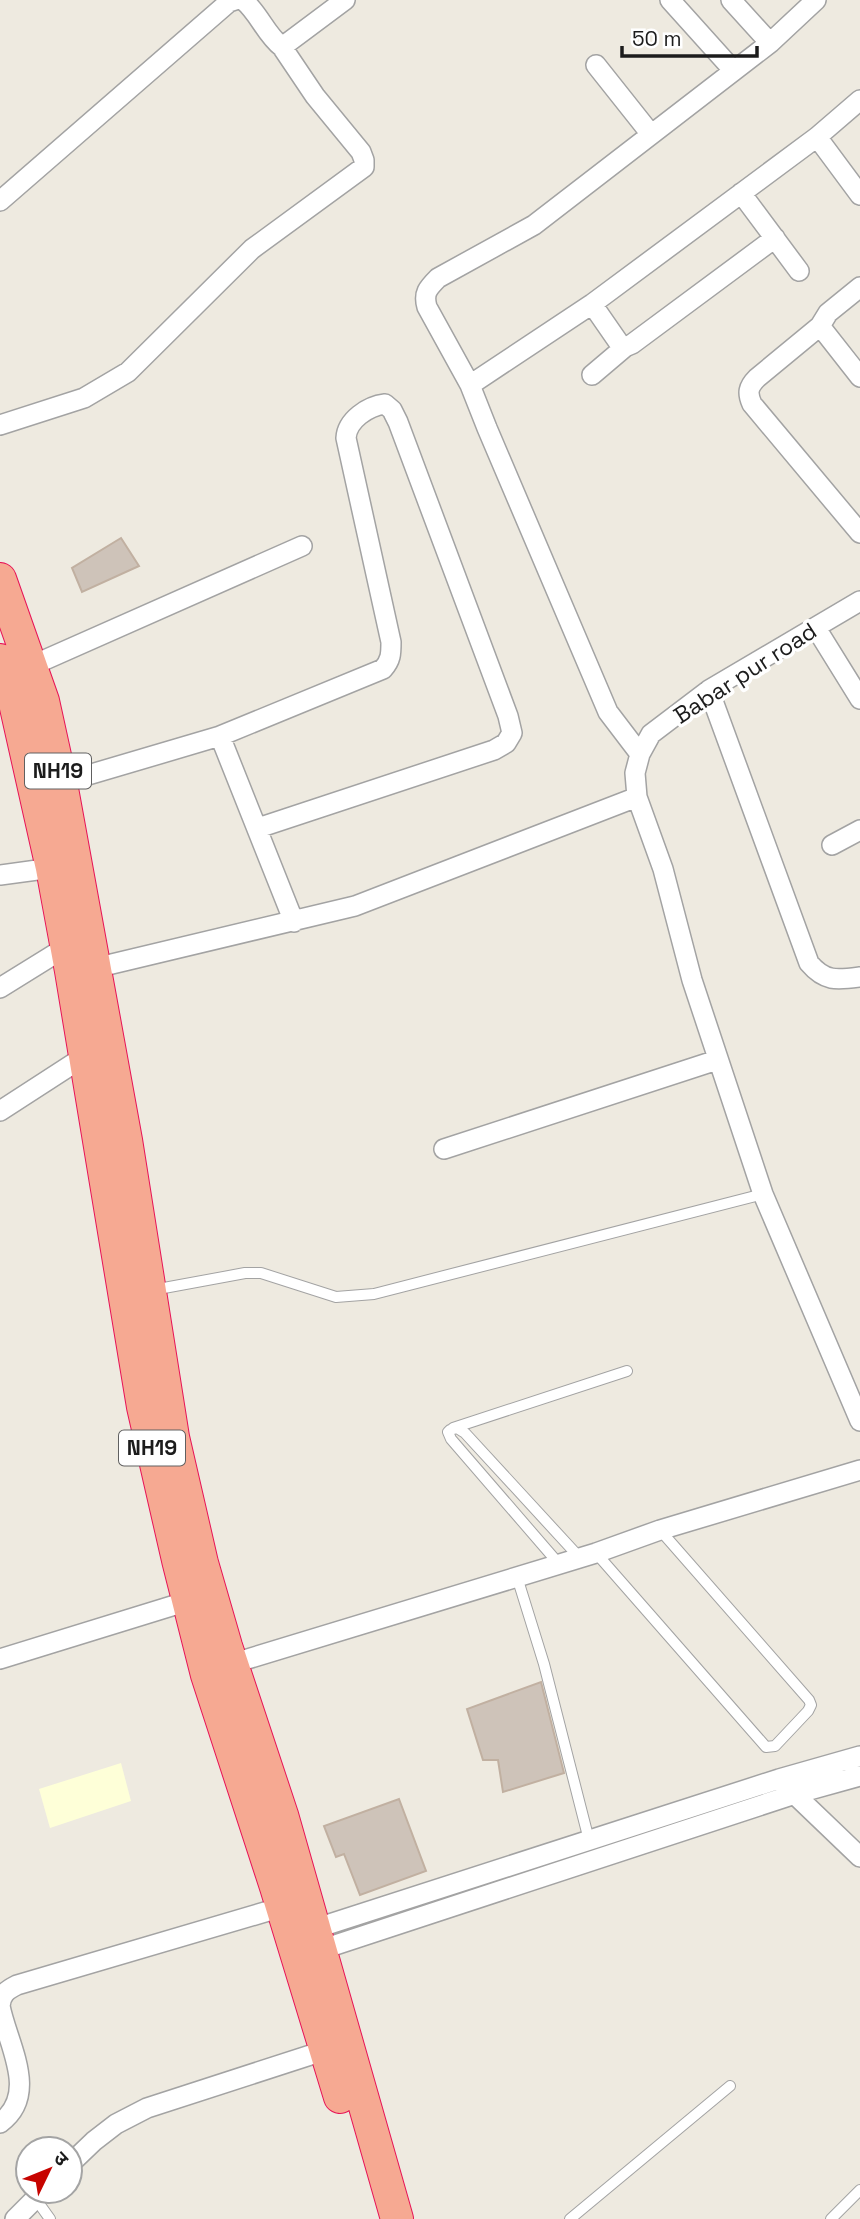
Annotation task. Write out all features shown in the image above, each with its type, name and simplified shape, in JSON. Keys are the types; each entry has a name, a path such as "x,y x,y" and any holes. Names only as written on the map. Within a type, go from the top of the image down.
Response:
{"highway":[{"name":"NH19","path":"0,579 43,702 61,783 126,1140 173,1437 202,1563 231,1664 282,1815 397,2219"},
{"name":"NH19","path":"0,660 15,703 52,867 143,1408 188,1601 207,1675 282,1907 376,2219"}],"street":[{"path":"0,201 229,2 236,0"},
{"path":"0,425 84,398 128,372 252,249 364,167 361,152 243,0"},
{"path":"282,47 345,0"},
{"path":"670,0 733,70"},
{"path":"731,0 770,43"},
{"path":"816,0 770,43 534,225 438,278 427,288 424,296 427,307 470,385 608,712 640,754 635,773 637,797 663,869 692,980 717,1060 763,1194 860,1421"},
{"path":"596,65 650,133"},
{"path":"470,385 593,304 817,137 860,100"},
{"path":"817,137 860,195"},
{"path":"741,193 799,271"},
{"path":"592,375 625,347 775,238"},
{"path":"860,287 828,313 820,326 749,386 748,395 752,404 860,533"},
{"path":"593,304 619,343 625,347"},
{"path":"820,326 860,377"},
{"path":"61,783 220,736 383,669 389,662 391,642 346,438 346,430 351,423 374,405 385,404 392,410 398,422 512,733 506,743 494,750 258,828"},
{"path":"31,666 302,546"},
{"name":"Babar pur road","path":"640,754 651,734 709,690 860,601"},
{"path":"816,628 860,699"},
{"path":"709,690 809,963 817,973 827,978 838,980 860,977"},
{"path":"220,736 294,922"},
{"path":"95,968 355,906 637,797"},
{"path":"832,845 860,830"},
{"path":"0,875 52,867"},
{"path":"0,988 66,947"},
{"path":"0,1111 85,1056"},
{"path":"444,1149 717,1060"},
{"path":"231,1664 860,1470"},
{"path":"0,1659 188,1601"},
{"path":"317,1939 589,1840 860,1756"},
{"path":"835,1765 856,1783"},
{"path":"779,1779 860,1857"},
{"path":"317,1939 795,1794 856,1783"},
{"path":"0,2123 18,2103 20,2090 19,2076 0,2006 1,1997 8,1990 17,1985 282,1907"},
{"path":"84,2151 116,2123 147,2108 326,2050"},
{"path":"15,2219 29,2205"}],"lane":[{"path":"149,1290 245,1273 261,1273 336,1297 374,1294 763,1194"},
{"path":"559,1564 448,1432 453,1428 627,1371"},
{"path":"453,1428 465,1433 588,1555 766,1747 775,1746 808,1711 811,1705 809,1700 660,1530"},
{"path":"517,1577 544,1664 589,1840"},
{"path":"570,2219 730,2086"},
{"path":"831,2219 860,2190"}],"shaded area":[{"path":"121,1763 131,1801 50,1828 39,1789"}],"building":[{"path":"121,538 139,566 82,592 72,568"},
{"path":"541,1682 564,1773 503,1792 498,1760 483,1760 467,1709"},
{"path":"399,1799 426,1871 360,1895 344,1854 336,1857 324,1826"}]}
